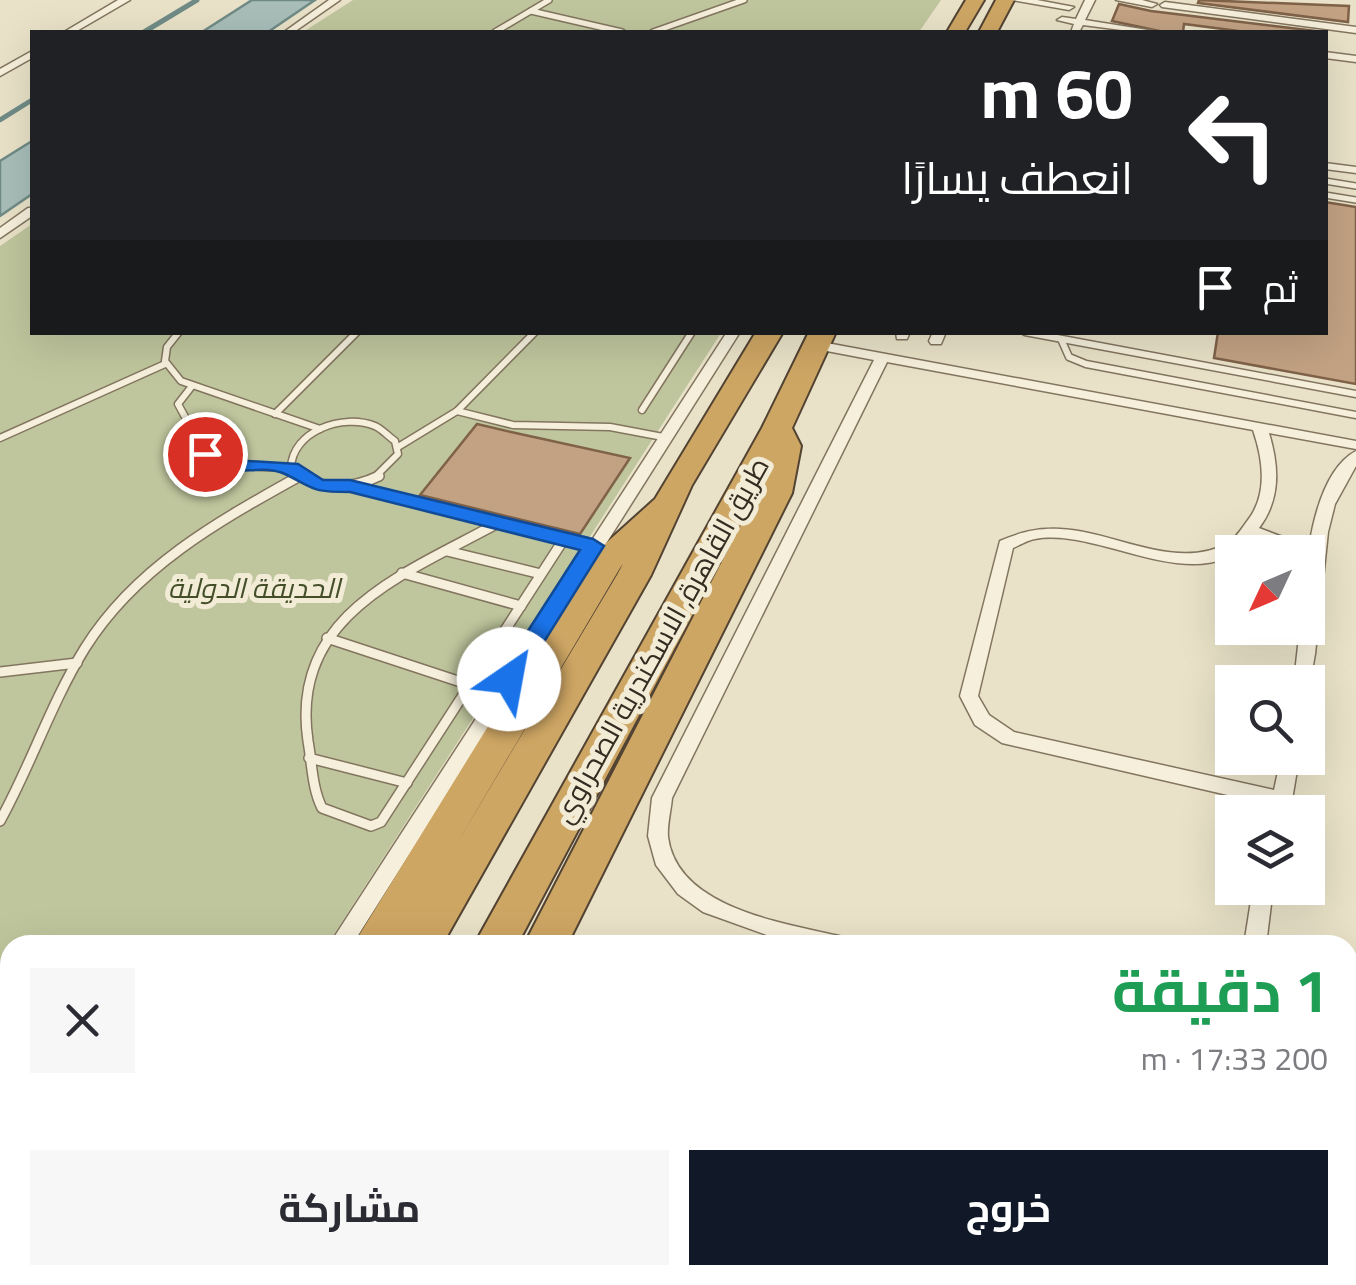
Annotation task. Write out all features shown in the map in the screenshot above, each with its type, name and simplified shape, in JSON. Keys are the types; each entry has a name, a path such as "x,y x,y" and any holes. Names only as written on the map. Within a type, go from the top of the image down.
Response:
{"highway":[{"path":"957,30 975,0"},
{"path":"989,30 1004,0"},
{"name":"طريق القاهرة, الاسكندرية الصحراوي","path":"426,935 634,576 668,502 768,335"},
{"name":"طريق القاهرة, الاسكندرية الصحراوي","path":"501,935 777,428 819,339"},
{"path":"550,935 776,493 786,446 777,428"},
{"path":"380,935 607,562 668,502"}],"street":[{"path":"72,30 125,0"},
{"path":"291,30 334,0"},
{"path":"1017,0 1068,2 1057,30"},
{"path":"1077,28 1090,0"},
{"path":"1121,0 1152,4"},
{"path":"1165,5 1186,4 1354,29"},
{"path":"1062,20 1077,28 1116,30"},
{"path":"0,73 30,55"},
{"path":"1328,55 1356,59"},
{"path":"1328,166 1356,170"},
{"path":"0,234 30,212"},
{"path":"346,935 732,335"},
{"path":"819,339 882,358 1356,444"},
{"path":"800,935 730,917 708,906 672,875 657,836 657,817 662,798 882,358"},
{"path":"1238,795 1009,738 982,720 969,696 1000,557 1012,540 1048,533 1178,558 1226,550 1251,531 1269,487 1268,457 1258,427"},
{"path":"1321,535 1326,504 1341,472 1356,456"},
{"path":"1251,531 1262,535"},
{"path":"1256,935 1261,905"}],"lane":[{"path":"499,30 549,0"},
{"path":"658,30 744,0"},
{"path":"532,11 613,30"},
{"path":"1328,181 1356,186"},
{"path":"1328,195 1356,200"},
{"path":"176,335 167,347 166,364 173,375 192,386 320,430"},
{"path":"276,414 354,335"},
{"path":"398,447 457,411 532,335"},
{"path":"642,410 690,335"},
{"path":"1042,335 1356,394"},
{"path":"1061,339 1069,357 1086,364 1356,414"},
{"path":"0,438 166,364"},
{"path":"192,386 178,404 210,458 230,466 291,468"},
{"path":"457,411 512,425 624,428 663,437"},
{"path":"350,486 382,474 395,461 398,447 391,435 365,424 320,430 295,447 291,468 298,477 321,486 350,486 593,546"},
{"path":"0,821 76,663 117,604 158,563 205,529 298,477"},
{"path":"498,523 402,573 354,606 327,638 305,693 310,758 322,808 366,825 381,822 564,539"},
{"path":"445,550 541,574"},
{"path":"402,573 520,606"},
{"path":"327,638 470,685"},
{"path":"0,672 76,663"},
{"path":"310,758 406,783"}],"green space":[{"path":"353,0 941,0 920,30 306,30"},
{"name":"الحديقة الدولية","path":"30,225 30,335 720,335 333,935 0,935 0,246"}],"water":[{"path":"252,0 315,0 271,30 205,30"},
{"path":"30,142 30,195 0,216 0,161"}],"building":[{"path":"1199,0 1349,6 1348,22 1198,3"},
{"path":"1119,4 1308,30 1230,30 1184,24 1183,30 1155,30 1112,21"},
{"path":"1328,202 1356,207 1356,384 1214,358 1218,335 1328,335"},
{"path":"477,424 630,458 580,534 420,495"}],"waterway":[{"path":"147,30 197,0"},
{"path":"0,120 30,101"}],"route":[{"path":"205,454 230,466 291,468 308,483 335,488 350,486 593,546 509,679"}]}
